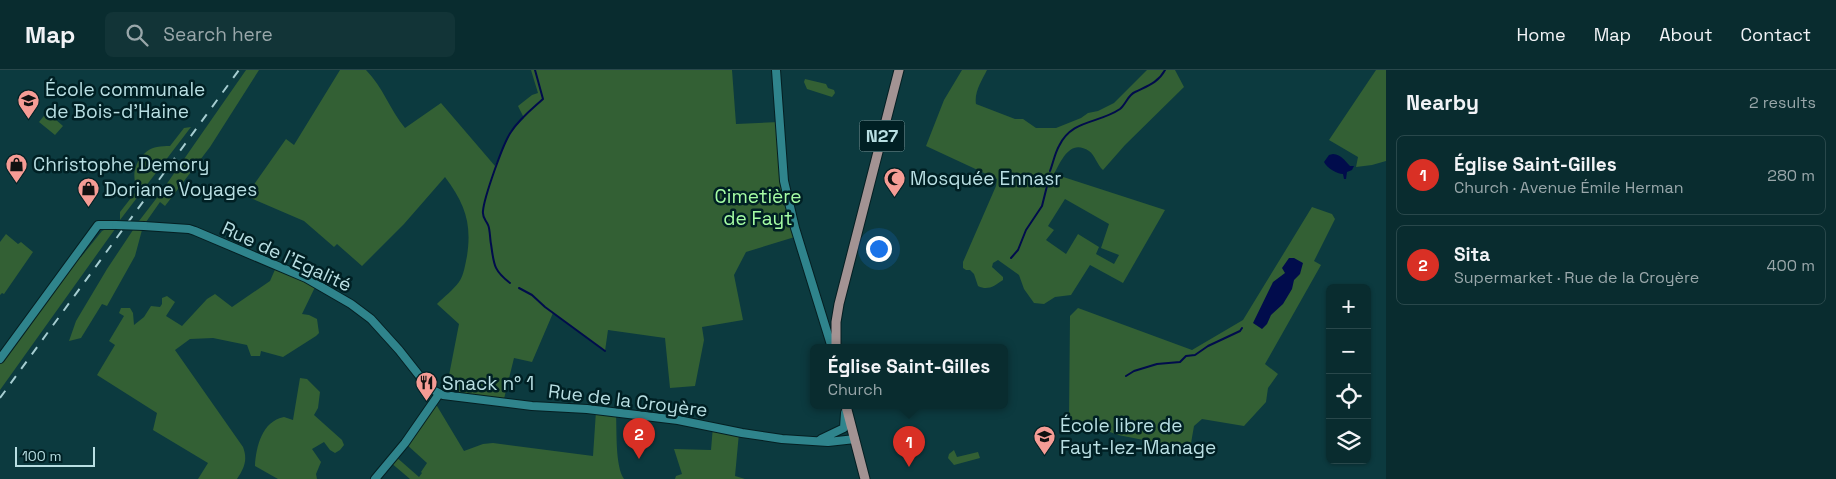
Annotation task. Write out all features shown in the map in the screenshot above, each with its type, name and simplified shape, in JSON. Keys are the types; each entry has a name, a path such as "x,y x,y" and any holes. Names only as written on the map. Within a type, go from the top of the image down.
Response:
{"main road":[{"name":"N27","path":"834,338 839,304 899,70"},
{"path":"847,409 865,479"}],"street":[{"path":"776,70 784,181 793,220 825,317 834,338"},
{"name":"Rue de l'Egalité","path":"0,359 100,225 144,226 196,231 324,287 370,319 399,350 429,388 439,394"},
{"path":"825,317 834,317 839,304"},
{"path":"375,479 405,444 439,394"},
{"name":"Rue de la Croyère","path":"439,394 458,398 579,408 683,421 748,434 814,442 855,439"},
{"path":"814,442 844,428 846,409"}],"green space":[{"path":"246,70 259,70 210,147 165,206 160,202 146,222 139,221 159,195"},
{"name":"Cimetière de Fayt","path":"340,70 366,70 405,128 441,103 495,166 510,133 524,118 518,106 532,95 538,93 531,70 732,70 736,124 779,122 782,170 798,236 746,252 734,275 743,320 702,327 704,340 695,386 670,388 665,338 608,330 605,351 553,313 532,362 514,358 503,403 445,396 459,324 437,304 457,285 462,276 467,256 468,224 458,196 445,177 404,224 362,266 337,244 334,247 304,221 246,196 286,139 294,145"},
{"path":"962,70 987,70 977,91 976,104 1015,119 1023,119 1036,128 1056,128 1114,103 1147,70 1175,70 1184,87 1125,145 1103,170 1089,151 1076,147 1067,153 1054,174 1165,210 1123,283 1090,265 1071,295 1055,297 1044,304 1034,303 1024,289 1019,275 998,260 993,263 992,267 1003,277 1003,280 988,288 978,286 974,274 970,270 963,268 963,262 996,186 997,179 926,146 944,100","holes":["1065,199 1109,224 1101,248 1119,255 1114,264 1096,254 1099,247 1078,234 1066,254 1046,240 1054,230 1048,226"]},
{"path":"1376,70 1386,70 1386,161 1356,167 1358,157 1329,140"},
{"path":"805,79 826,84 835,93 832,97 807,89 804,82"},
{"path":"47,112 63,126 55,135 39,122"},
{"path":"191,127 120,220 120,212 138,189 134,176 137,163 141,157 151,149 170,146 184,128"},
{"path":"1312,207 1332,214 1335,219 1314,261 1321,265 1265,364 1278,374 1268,388 1266,402 1244,426 1202,419 1194,426 1190,449 1118,435 1081,421 1069,420 1070,316 1078,308 1192,350 1243,320"},
{"path":"108,228 115,229 0,390 0,359 72,259 81,257 102,231"},
{"path":"133,230 142,230 135,256 107,306 102,304 81,338 69,341 76,321"},
{"path":"6,234 18,244 21,242 33,252 4,294 0,295 0,242"},
{"path":"277,265 317,283 302,314 317,319 319,333 316,336 283,357 261,351 260,356 251,356 247,345 213,338 190,339 175,350 243,447 245,456 242,471 237,479 198,479 208,463 153,430 157,413 97,375 115,345 109,341 124,316 119,313 121,308 130,308 133,313 134,325 144,317 151,306 160,307 162,298 167,296 175,302 166,316 182,326 207,299 215,294 232,307 270,281"},
{"path":"300,378 307,379 320,392 318,408 314,415 342,440 344,445 335,453 324,442 312,449 321,462 316,474 317,479 278,479 255,466 257,451 265,429 270,424 276,419 284,417 293,420"},
{"path":"434,401 464,451 483,444 493,443 593,456 596,411 616,414 619,466 624,479 410,479 390,462 395,456 419,477 422,473 427,463 405,443"},
{"path":"713,426 739,433 735,476 745,479 675,479 676,476 682,474 674,449 711,450"},
{"path":"954,450 957,457 978,452 980,458 954,465 948,458 949,454"}],"shaded area":[{"path":"1333,154 1341,157 1350,166 1354,166 1352,170 1347,172 1346,179 1344,179 1343,174 1332,170 1324,162 1329,155"},
{"path":"1289,258 1294,258 1303,263 1300,274 1294,280 1292,289 1283,304 1271,315 1267,324 1262,329 1253,323 1273,282 1285,273 1282,268"}],"waterway":[{"path":"510,283 500,274 495,266 489,229 483,211 490,183 511,132 526,114 543,99 535,70"},
{"path":"1050,171 1064,137 1078,126 1112,114 1120,109 1133,93 1156,81 1165,70"},
{"path":"1011,258 1018,250 1026,230 1042,206 1049,178"},
{"path":"519,288 532,295 545,307 605,351"},
{"path":"1126,376 1134,371 1157,364 1180,362 1186,356 1195,355 1208,346 1240,331 1242,328"}],"railway":[{"path":"0,398 239,70"}],"place":[{"name":"École communale de Bois-d'Haine","path":"29,119"},
{"name":"Christophe Demory","path":"17,183"},
{"name":"Mosquée Ennasr","path":"894,197"},
{"name":"Doriane Voyages","path":"88,208"},
{"name":"Snack n° 1","path":"426,402"},
{"name":"École libre de Fayt-lez-Manage","path":"1044,455"},
{"name":"Sita","path":"639,459"},
{"name":"Église Saint-Gilles","path":"909,467"}]}
